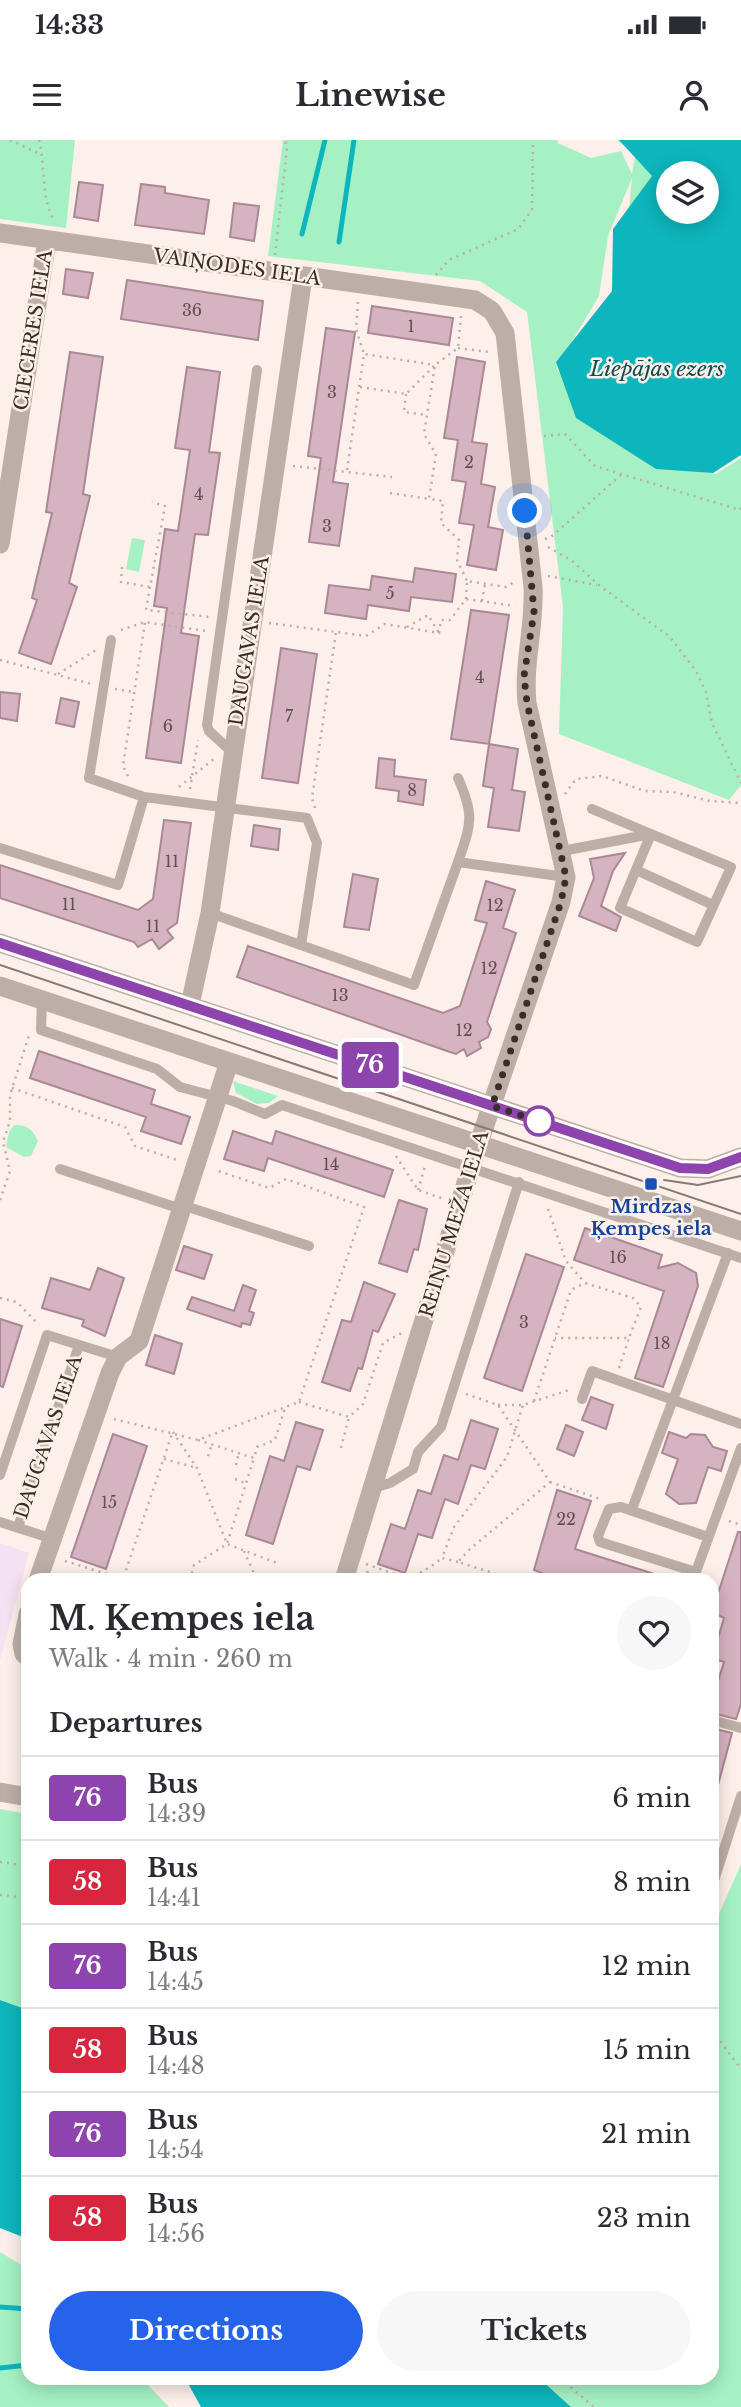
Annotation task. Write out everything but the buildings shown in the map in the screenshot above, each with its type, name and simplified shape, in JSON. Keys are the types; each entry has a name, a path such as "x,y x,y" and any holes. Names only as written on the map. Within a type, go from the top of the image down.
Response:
{"street":[{"name":"VAIŅODES IELA","path":"0,233 52,232 303,276 428,294 469,306"},
{"name":"CIECERES IELA","path":"0,544 52,232"},
{"name":"DAUGAVAS IELA","path":"190,1005 210,913 223,807 226,753 252,621 303,276"},
{"name":"REIŅU MEŽA IELA","path":"346,1573 373,1488 452,1202 471,1167 561,902 566,877 527,703 524,676 534,612 533,587 505,333 492,310 469,306"},
{"path":"0,943 680,1168 708,1169 741,1157"},
{"path":"0,986 741,1231"},
{"path":"41,1573 110,1373 118,1357 139,1341 182,1207 202,1167 216,1097 229,1062"},
{"path":"0,1793 21,1796"}],"lane":[{"path":"226,753 207,725 257,370"},
{"path":"111,640 89,778 141,796 307,818 317,843 300,945"},
{"path":"210,913 414,985 469,829 470,805 458,778"},
{"path":"0,848 118,885 141,796"},
{"path":"592,809 731,867 697,942 620,908 651,834"},
{"path":"562,851 651,834"},
{"path":"458,862 566,877"},
{"path":"636,870 713,905"},
{"path":"42,1000 41,1030 158,1069 180,1087 265,1114 282,1105 741,1258"},
{"path":"60,1169 309,1247"},
{"path":"373,1488 390,1483 413,1469 418,1452 441,1427 519,1182"},
{"path":"632,1509 728,1253"},
{"path":"0,1475 47,1335 79,1345"},
{"name":"DAUGAVAS IELA","path":"18,1527 79,1345 118,1357"},
{"path":"582,1399 592,1371 741,1424"},
{"path":"696,1573 741,1448"},
{"path":"687,1573 600,1542 598,1536 609,1509 632,1509 708,1537"},
{"path":"0,1522 18,1527 51,1545"},
{"path":"719,1722 741,1728"},
{"path":"719,1865 741,1796"}],"path":[{"path":"10,140 43,156"},
{"name":"CIECERES IELA","path":"39,140 52,232"},
{"path":"274,262 287,148 285,140"},
{"path":"428,294 432,281 449,260 518,229 532,211 533,140"},
{"path":"347,470 364,354 356,329 359,298"},
{"path":"401,419 405,394 435,365 458,348 469,306"},
{"path":"458,348 500,353"},
{"path":"364,354 435,365"},
{"path":"429,499 436,454 424,434 435,365"},
{"path":"359,387 405,394"},
{"path":"404,412 427,415"},
{"path":"544,436 565,434 595,466 740,509 741,505"},
{"path":"276,463 326,472 347,470 393,477"},
{"path":"551,537 622,474"},
{"path":"390,493 443,501 440,523 459,540 457,560 467,582 466,599 450,620 441,620 439,633"},
{"path":"152,502 165,506 146,610 222,618"},
{"path":"542,544 571,560 600,586 670,637 696,671 706,692 716,733 741,783"},
{"path":"122,567 121,582 150,587"},
{"path":"547,576 600,586"},
{"path":"467,582 506,587 523,578"},
{"path":"482,601 485,584"},
{"path":"466,599 526,607"},
{"path":"407,627 428,615 439,633"},
{"path":"252,621 366,636 385,624 439,633"},
{"path":"58,674 131,625 145,622 220,631"},
{"path":"141,796 123,766 145,622"},
{"path":"316,810 312,799 337,632"},
{"path":"0,660 134,692"},
{"path":"163,800 226,753"},
{"path":"565,794 576,779 602,776 645,791 673,792 710,801 741,803"},
{"path":"0,1200 10,1171 3,1142 10,1121 12,1088 33,1025"},
{"path":"12,1088 125,1127 135,1146 269,1188 286,1179 364,1207 299,1402"},
{"path":"385,1138 418,1190 452,1202"},
{"path":"418,1190 429,1153"},
{"path":"448,1187 452,1202"},
{"path":"552,1193 548,1211 566,1261 585,1283 633,1298 641,1307 615,1379"},
{"path":"534,1401 571,1290 585,1283"},
{"path":"0,1298 17,1302 47,1335"},
{"path":"341,1448 349,1417 363,1404 383,1343 402,1333 405,1321"},
{"path":"555,1338 629,1338"},
{"path":"452,1388 511,1408 588,1384"},
{"path":"198,1440 299,1402 349,1417"},
{"path":"498,1405 550,1482 603,1499 609,1509"},
{"path":"421,1573 442,1558 454,1527 507,1457 523,1405"},
{"path":"192,1573 194,1565 227,1544 257,1447 275,1440 285,1407"},
{"path":"115,1416 254,1458"},
{"path":"125,1573 173,1432"},
{"path":"173,1432 197,1468 227,1544 277,1563"},
{"path":"208,1456 212,1444"},
{"path":"236,1465 239,1452"},
{"path":"163,1459 197,1468"},
{"path":"235,1479 246,1483"},
{"path":"458,1562 550,1482"},
{"path":"51,1545 63,1560 104,1573"},
{"path":"244,1550 254,1573"},
{"path":"442,1558 493,1573"},
{"path":"363,1562 392,1573"},
{"path":"0,1862 21,1865"},
{"path":"0,1895 21,1897"},
{"path":"719,2039 741,2069"},
{"path":"568,2385 594,2407"}],"shaded area":[{"path":"0,1543 29,1553 24,1573 21,1573 21,1583 0,1660"}],"green space":[{"path":"0,140 75,140 66,228 0,219"},
{"path":"283,140 557,140 558,143 591,158 621,151 632,174 635,155 617,140 741,140 741,417 613,389 632,178 608,236 599,296 556,368 616,441 660,465 716,474 741,458 741,785 729,800 559,734 563,607 527,312 480,281 268,256"},
{"path":"132,538 145,540 139,572 126,569"},
{"path":"233,1081 278,1096 269,1103 257,1104 236,1093"},
{"path":"14,1125 26,1127 36,1137 38,1141 31,1156 24,1157 6,1147 9,1132"},
{"path":"0,1809 21,1813 21,2008 0,2000"},
{"path":"741,1864 741,2407 571,2407 547,2385 719,2385 719,1914"},
{"path":"0,2252 21,2265 21,2385 148,2385 169,2407 0,2407"}],"water":[{"name":"Liepājas ezers","path":"619,140 741,140 741,455 713,473 656,469 576,418 556,362 612,291 613,229 652,176"},
{"path":"0,2000 21,2008 21,2236 0,2228"},
{"path":"189,2385 547,2385 571,2407 201,2407"}],"waterway":[{"path":"302,234 325,140"},
{"path":"339,242 354,140"},
{"path":"0,2307 21,2308"},
{"path":"0,2368 21,2366"}],"tram line":[{"path":"0,965 741,1214"},
{"path":"664,1180 698,1185 741,1176"}],"bus line":[{"name":"76","path":"0,943 680,1168 708,1169 741,1157"}],"place":[{"name":"Mirdzas Ķempes iela","path":"651,1184"}],"route":[{"path":"525,511 534,612 524,676 527,703 566,877 561,902 492,1106 539,1121"}]}
